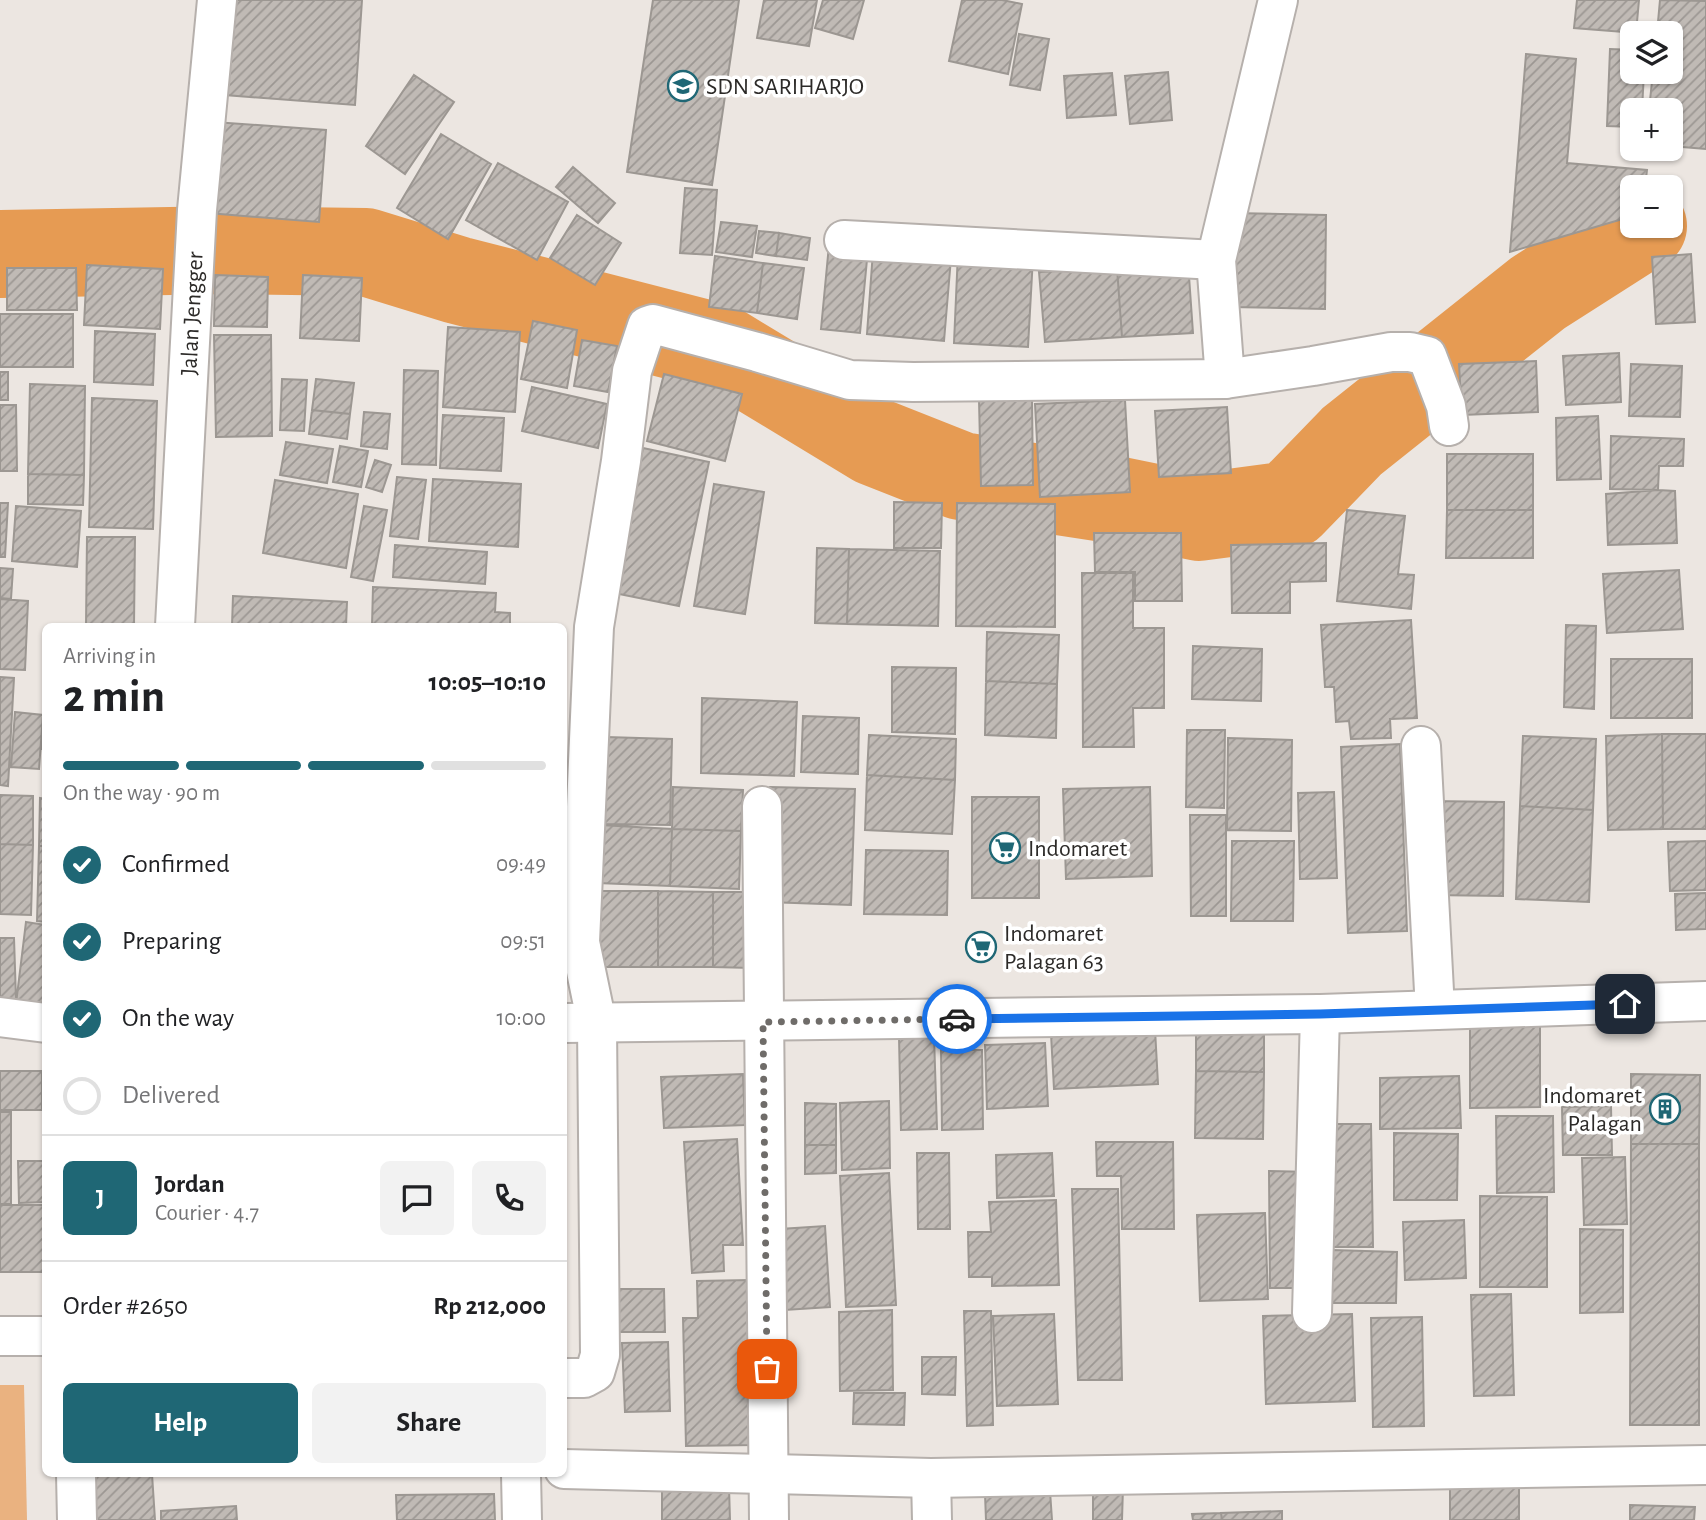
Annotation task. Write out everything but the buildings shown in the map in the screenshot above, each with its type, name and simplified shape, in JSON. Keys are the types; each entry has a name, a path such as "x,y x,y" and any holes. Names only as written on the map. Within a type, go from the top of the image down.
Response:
{"street":[{"name":"Jalan Jengger","path":"175,623 197,210 217,0"},
{"path":"1224,379 1216,260 1278,0"},
{"path":"844,240 1216,260"},
{"path":"567,1378 584,1378 595,1372 600,1355 580,1023 580,942 594,627 621,461 632,371 647,326 653,324 850,380 913,382 1224,379 1391,352 1410,352 1427,356 1447,416"},
{"path":"1421,746 1435,1010"},
{"path":"762,806 769,1520"},
{"path":"580,1023 1320,1014 1706,1001"},
{"path":"1312,1312 1320,1014"},
{"path":"0,1017 42,1022"},
{"path":"0,1336 42,1336"},
{"path":"567,1469 931,1478 1706,1465"},
{"path":"76,1477 77,1520"},
{"path":"522,1477 522,1520"},
{"path":"931,1478 932,1520"}],"shaded area":[{"path":"0,1385 24,1385 27,1520 0,1520"}],"waterway":[{"path":"0,254 227,250 366,252 457,280 718,347 875,442 961,476 1111,499 1199,517 1290,505 1352,441 1538,293 1624,238"}],"way so far":[{"path":"767,1369 763,1022 957,1019"}],"place":[{"name":"SDN SARIHARJO","path":"683,86"},
{"name":"Indomaret","path":"1005,848"},
{"name":"Indomaret Palagan 63","path":"981,947"},
{"name":"Indomaret Palagan","path":"1665,1109"}],"route":[{"path":"957,1019 1320,1014 1625,1004"}]}
